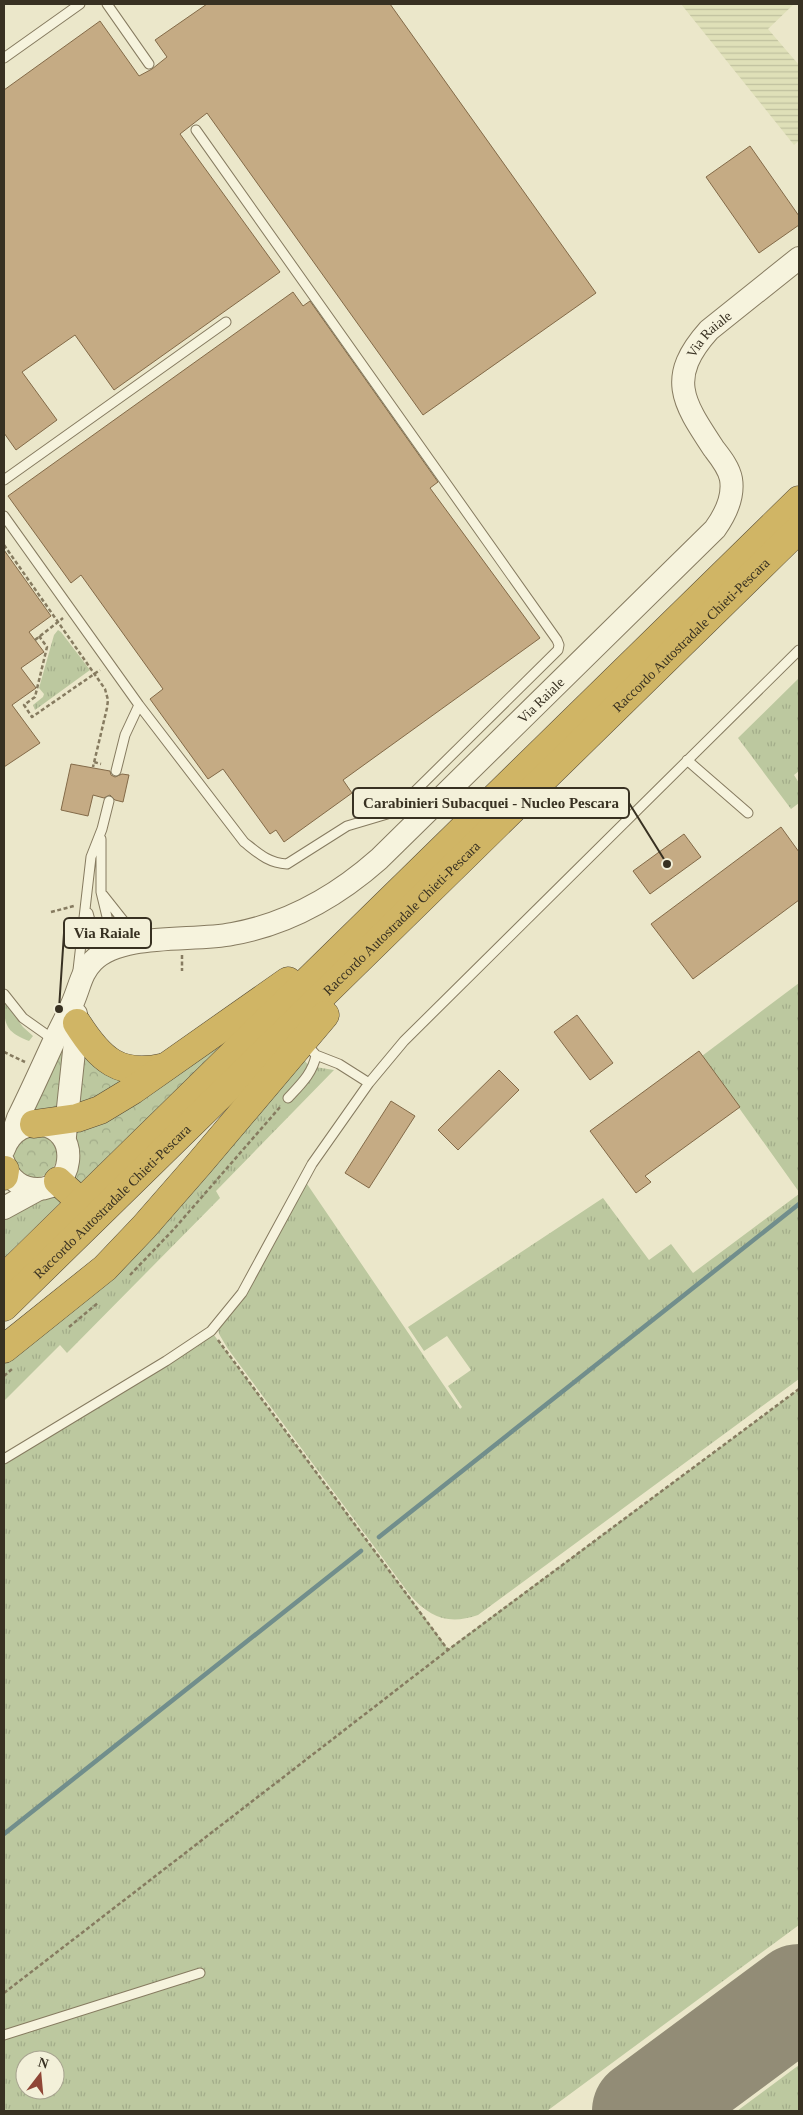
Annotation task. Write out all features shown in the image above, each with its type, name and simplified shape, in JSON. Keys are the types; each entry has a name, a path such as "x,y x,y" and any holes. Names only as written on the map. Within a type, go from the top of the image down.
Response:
{"highway":[{"name":"Raccordo Autostradale Chieti-Pescara","path":"4,1278 799,500"},
{"name":"Raccordo Autostradale Chieti-Pescara","path":"4,1307 799,529"},
{"path":"4,1350 105,1268 199,1164 310,1048 340,998 423,913 438,882"},
{"path":"9,1150 66,1130 133,1090 294,976 318,971"},
{"path":"75,1012 95,1049 115,1065 140,1071 166,1066"},
{"path":"107,1228 126,1246"}],"street":[{"name":"Via Raiale","path":"55,1188 65,1172 68,1162 66,1130 75,1012 84,972 105,951 145,940 202,939 260,928 293,916 340,892 379,860 715,529 727,508 731,491 731,479 726,466 691,413 685,400 683,385 686,364 695,347 709,330 799,258"},
{"name":"Via Raiale","path":"9,1150 54,1040 75,1012"},
{"path":"9,1150 10,1178 18,1185 27,1188 55,1188"},
{"path":"4,1208 55,1188"}],"lane":[{"path":"4,58 80,4"},
{"path":"107,4 149,64"},
{"path":"4,516 139,705 244,842 264,858 276,863 287,864 308,853 347,826 394,812 558,650 559,645 196,130"},
{"path":"4,480 226,322"},
{"path":"4,1459 212,1331 242,1293 312,1164 369,1083 404,1041 799,650"},
{"path":"116,771 125,735 139,705"},
{"path":"687,760 748,812"},
{"path":"75,1012 91,857 102,829 109,801"},
{"path":"102,829 101,892 109,925 105,951"},
{"path":"101,892 126,924 145,940"},
{"path":"87,906 94,935 105,951"},
{"path":"4,994 23,1018 54,1040"},
{"path":"310,1048 369,1083"},
{"path":"288,1098 306,1080 315,1065 310,1048"},
{"path":"4,2035 200,1973"}],"path":[{"path":"4,545 106,689 108,700 93,767"},
{"path":"35,640 63,618"},
{"path":"39,636 47,647 35,697 24,705 32,717 100,670"},
{"path":"94,762 101,764"},
{"path":"51,912 74,906 87,906"},
{"path":"182,948 182,971"},
{"path":"212,1331 448,1650"},
{"path":"4,1993 448,1650 799,1388"}],"green space":[{"path":"681,4 794,4 768,29 799,65 799,141 794,145"},
{"path":"58,630 90,670 35,710 33,705 44,694 39,688 54,635"},
{"path":"799,678 799,771 794,775 799,783 799,803 791,809 738,738"},
{"path":"799,983 799,1192 702,1056"},
{"path":"4,1001 23,1027 33,1036 29,1041 15,1034 8,1027"},
{"path":"69,1026 58,1112 25,1116"},
{"path":"231,1036 81,1183 73,1178 76,1127"},
{"path":"80,1041 144,1077 75,1112"},
{"path":"298,1059 305,1061 309,1066 334,1070 216,1191 220,1198 67,1353 60,1345 4,1401 4,1362"},
{"path":"26,1134 48,1137 55,1148 57,1158 54,1166 48,1173 40,1177 31,1177 22,1173 15,1164 12,1155"},
{"path":"305,1181 460,1409 462,1407 448,1386 471,1370 447,1336 424,1351 408,1327 603,1198 649,1260 671,1244 693,1273 799,1194 799,1379 478,1615 468,1618 449,1619 433,1614 417,1603 410,1595 228,1349 219,1334 218,1327"},
{"path":"50,1195 58,1196 63,1200 4,1258 4,1216"},
{"path":"211,1331 448,1649 799,1389 799,1925 547,2111 4,2111 4,1459"},
{"path":"799,2065 799,2111 737,2111"}],"building":[{"path":"207,4 390,4 596,293 423,415 207,113 180,134 280,272 114,390 75,335 22,372 57,420 16,450 4,433 4,90 100,21 139,76 152,69 167,57 155,40"},
{"path":"750,146 799,216 799,225 759,253 706,177"},
{"path":"293,292 303,306 310,301 438,482 430,488 540,638 343,780 352,793 284,842 276,830 270,834 223,769 208,779 150,699 163,689 81,575 71,583 8,496"},
{"path":"4,550 51,616 29,632 44,652 21,668 36,688 12,705 40,743 4,767"},
{"path":"71,764 110,771 111,775 115,777 122,774 129,775 123,802 115,800 110,795 104,798 93,795 88,816 61,810"},
{"path":"781,827 799,852 799,900 693,979 651,924"},
{"path":"684,834 701,857 650,894 633,871"},
{"path":"577,1015 613,1063 590,1080 554,1032"},
{"path":"699,1051 740,1107 645,1176 651,1182 636,1193 590,1131"},
{"path":"499,1070 519,1090 458,1150 438,1130"},
{"path":"391,1101 415,1116 369,1188 345,1173"}],"waterway":[{"path":"379,1537 799,1204"},
{"path":"4,1834 361,1551"}],"runway":[{"path":"644,2111 799,1996"}],"place":[{"name":"Carabinieri Subacquei - Nucleo Pescara","path":"667,864"},
{"name":"Via Raiale","path":"59,1009"}]}
